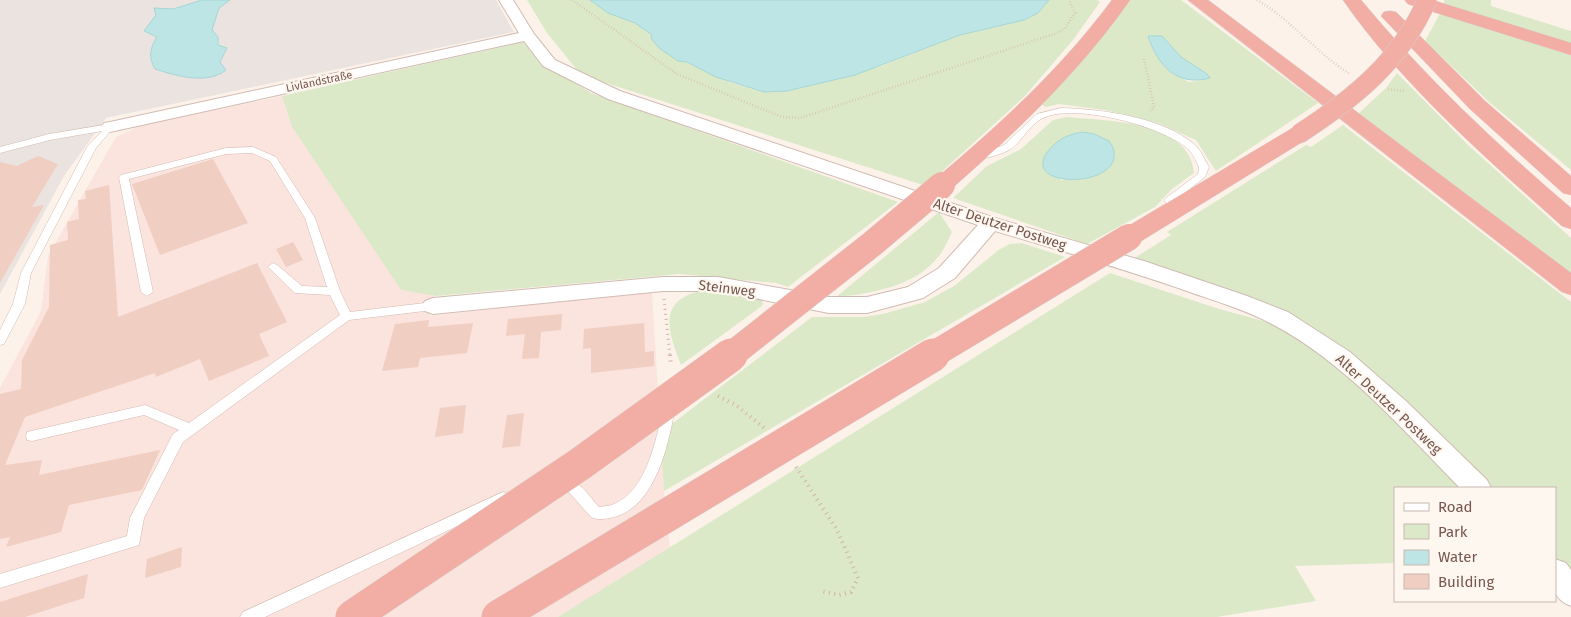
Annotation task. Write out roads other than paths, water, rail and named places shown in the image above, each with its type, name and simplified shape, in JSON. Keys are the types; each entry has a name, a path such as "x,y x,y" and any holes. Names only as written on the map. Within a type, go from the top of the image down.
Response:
{"highway":[{"path":"352,617 560,478 693,383 800,302 972,160 1059,75 1084,48 1121,0"},
{"path":"1197,0 1571,286"},
{"path":"1414,0 1571,49"},
{"path":"498,617 1299,134 1348,101 1385,66 1410,34 1427,0"},
{"path":"1353,1 1434,92 1489,146 1571,221"},
{"path":"1382,7 1445,74 1571,188"}],"street":[{"name":"Alter Deutzer Postweg","path":"506,0 528,36 549,63 614,95 991,223 1136,266 1239,301 1280,318 1342,358 1398,409 1476,487"},
{"name":"Livlandstraße","path":"110,127 528,36"},
{"name":"Steinweg","path":"433,306 663,284 718,284 829,305 867,305 915,293 947,273 991,223"},
{"path":"1556,575 1571,592"}],"lane":[{"path":"972,160 1007,147 1032,121 1047,113 1069,110 1140,122 1172,134 1192,147 1204,167 1202,175 1169,200 1175,208"},
{"path":"0,150 49,137 110,127"},
{"path":"0,341 19,304 26,273 92,148 110,127"},
{"path":"147,292 124,178 226,151 253,150 273,159 310,218 334,291 346,316"},
{"path":"273,267 299,290 334,291"},
{"path":"0,581 134,540 137,518 178,438 346,316 433,306"},
{"path":"248,617 543,480 571,485 596,513 619,509 640,494 664,437 673,378"},
{"path":"32,436 145,410 190,429"}],"water":[{"path":"202,0 230,0 219,8 212,30 218,37 218,45 227,48 220,62 226,70 210,77 192,78 155,69 151,60 151,53 157,37 144,31 156,15 154,8 173,9"},
{"path":"590,0 1049,0 1038,13 1024,20 960,35 855,75 787,91 764,92 716,77 687,62 678,61 659,48 651,38 652,35 635,23 608,13"},
{"path":"1148,36 1162,36 1181,57 1210,78 1188,79 1170,72 1157,56"},
{"path":"1083,132 1094,134 1109,141 1114,151 1112,164 1102,173 1088,178 1072,180 1057,178 1046,172 1043,163 1052,146 1064,138"}]}
